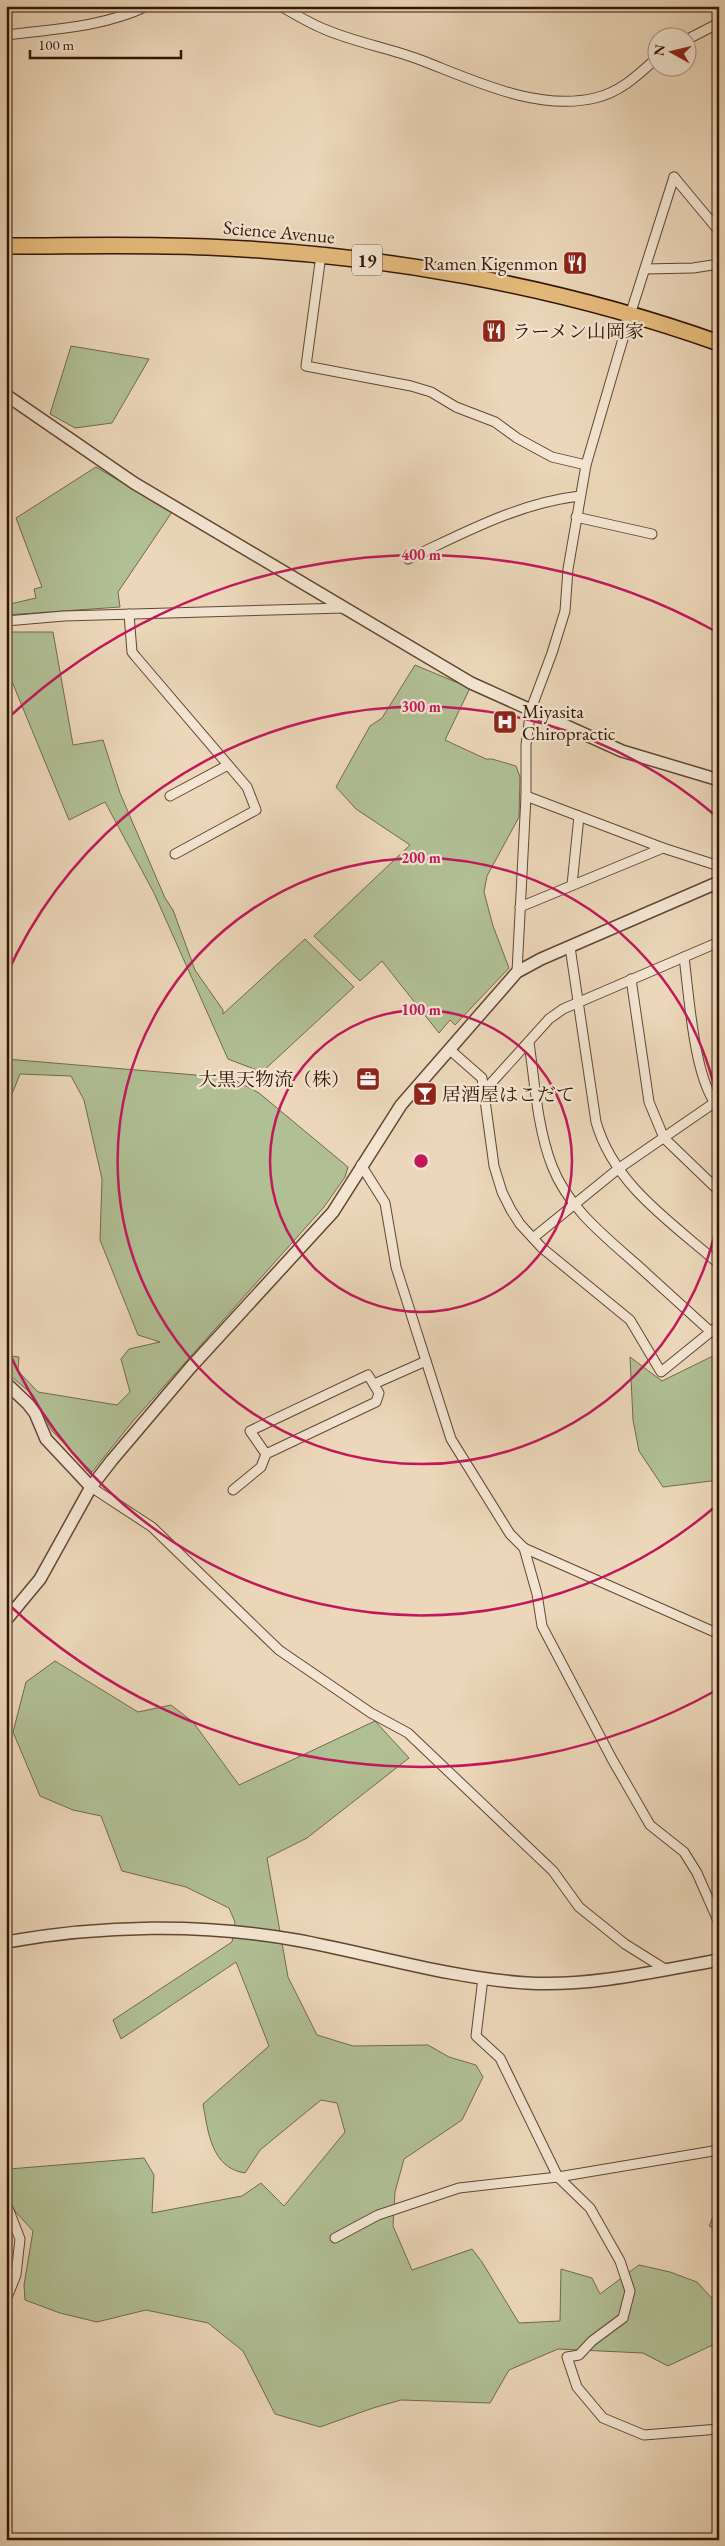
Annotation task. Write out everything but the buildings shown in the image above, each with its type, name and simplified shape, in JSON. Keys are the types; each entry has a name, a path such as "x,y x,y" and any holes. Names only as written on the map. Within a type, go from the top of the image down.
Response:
{"main road":[{"name":"Science Avenue","path":"6,246 206,246 321,254 437,270 484,280 630,315 719,343"}],"street":[{"path":"6,35 108,21 128,16 147,6"},
{"path":"280,6 324,29 417,59 496,89 538,98 562,100 594,99 628,84 648,66"},
{"path":"698,35 718,26"},
{"path":"517,972 526,796 526,745 531,709 565,611 568,569 586,465 630,315 674,177 719,231"},
{"path":"321,254 306,366 411,386 431,392 456,407 496,422 517,438 552,457 586,465"},
{"path":"645,269 693,268 719,264"},
{"path":"6,396 134,483 471,683 622,751 719,780"},
{"path":"408,559 520,508 556,499 580,496"},
{"path":"576,517 652,534"},
{"path":"6,620 129,614 344,608"},
{"path":"129,614 132,652 247,787 256,810 175,854"},
{"path":"170,796 228,764"},
{"path":"526,796 662,848 719,866"},
{"path":"572,885 579,816"},
{"path":"520,907 662,848"},
{"path":"6,1620 40,1578 91,1487 190,1368 333,1212 361,1165 401,1105 517,972 719,882"},
{"path":"484,1091 549,1019 578,1001 719,942"},
{"path":"570,947 596,1122 601,1140 631,1187 719,1264"},
{"path":"533,1238 618,1169 716,1105 698,1066 684,957"},
{"path":"631,979 650,1102 664,1138 719,1191"},
{"path":"529,1042 540,1120 548,1155 561,1186 573,1205 592,1225 711,1332"},
{"path":"450,1049 482,1078 494,1166 502,1192 520,1224 533,1238 630,1320 661,1372 719,1325"},
{"path":"361,1165 385,1203 396,1267 451,1439 510,1534 524,1548 719,1634"},
{"path":"374,1384 426,1361"},
{"path":"234,1490 261,1467 266,1454 376,1402 379,1393 368,1375 250,1431 266,1454"},
{"path":"6,1384 20,1394 35,1413 46,1439 91,1487 152,1527 279,1650 371,1713 408,1733 552,1870 580,1907 625,1944 665,1969"},
{"path":"524,1548 537,1594 542,1626 612,1759 650,1825 684,1852 697,1872 719,1923"},
{"path":"6,1942 72,1934 205,1928 296,1940 482,1978 529,1983 566,1983 719,1960"},
{"path":"482,1978 476,2036 500,2058 558,2177 590,2208 620,2261 630,2291 623,2318 592,2341 579,2355 567,2357 577,2387 603,2418 644,2435 719,2429"},
{"path":"335,2238 378,2216 459,2188 558,2177 719,2150"},
{"path":"6,2203 20,2239 16,2275 6,2300"}],"green space":[{"path":"71,346 149,359 112,423 75,428 50,414"},
{"path":"96,467 172,512 118,592 120,607 6,615 6,605 36,598 34,589 42,587 16,518"},
{"path":"6,632 53,632 73,745 103,740 120,793 165,898 173,910 195,970 223,1010 223,1014 305,939 354,987 262,1072 228,1059 154,893 105,802 69,820 6,667"},
{"path":"415,665 470,688 445,740 486,759 516,766 520,777 519,817 487,876 484,892 493,926 509,968 455,1025 450,1020 439,1033 382,961 360,981 314,936 410,845 356,809 336,787 370,726 382,718"},
{"path":"6,1059 231,1078 259,1093 348,1167 345,1177 324,1207 133,1421 92,1472 52,1431 33,1395 6,1372 6,1363 12,1356 19,1357 18,1371 38,1392 117,1405 130,1392 121,1359 129,1349 160,1342 138,1335 100,1240 102,1179 84,1100 71,1076 20,1074 6,1109"},
{"path":"715,1355 719,1359 719,1480 663,1487 639,1451 633,1420 630,1357 662,1381"},
{"path":"55,1661 138,1712 171,1705 193,1722 239,1785 375,1721 409,1758 307,1838 267,1858 288,1977 317,2035 353,2046 428,2045 449,2057 476,2065 483,2077 462,2120 404,2159 395,2192 393,2226 412,2270 472,2249 519,2323 560,2321 561,2269 592,2278 600,2294 639,2265 670,2272 697,2282 719,2306 719,2342 668,2366 643,2353 558,2349 509,2370 490,2403 401,2400 320,2427 275,2414 243,2351 208,2323 146,2310 97,2322 60,2313 25,2300 24,2285 33,2231 6,2201 6,2164 9,2169 144,2158 154,2175 152,2213 242,2196 261,2183 284,2206 345,2132 337,2103 321,2100 260,2150 245,2173 234,2170 218,2156 213,2147 203,2104 269,2046 236,1962 121,2039 113,2020 232,1942 235,1922 229,1908 186,1887 122,1871 101,1816 73,1810 40,1796 13,1732 26,1682"},
{"path":"719,2203 719,2231 709,2226"}],"place":[{"name":"Ramen Kigenmon","path":"575,263"},
{"name":"ラーメン山岡家","path":"494,331"},
{"name":"Miyasita Chiropractic","path":"505,722"},
{"name":"大黒天物流（株）","path":"368,1079"},
{"name":"居酒屋はこだて","path":"425,1094"}]}
